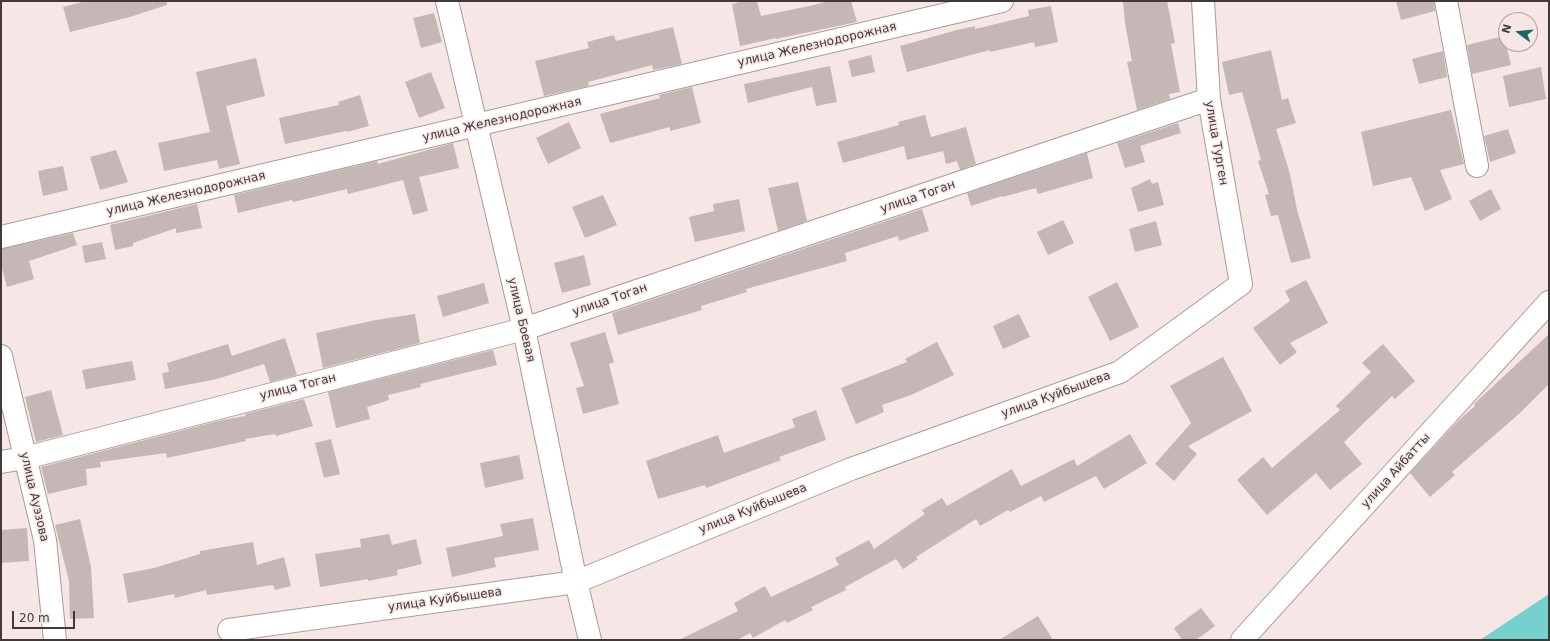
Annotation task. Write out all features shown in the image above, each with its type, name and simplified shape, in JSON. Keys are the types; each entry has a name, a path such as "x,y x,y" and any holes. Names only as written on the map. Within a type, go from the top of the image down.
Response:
{"street":[{"name":"улица Боевая","path":"447,1 524,329 576,582 590,640"},
{"name":"улица Железнодорожная","path":"1,237 1002,1"},
{"name":"улица Турген","path":"1203,1 1209,99 1241,284"},
{"path":"1446,1 1476,166"},
{"name":"улица Тоган","path":"1,462 25,458 524,329 1209,99"},
{"name":"улица Куйбышева","path":"229,630 576,582 851,469 1120,372 1241,284"},
{"name":"улица Айбатты","path":"1242,640 1549,302"},
{"name":"улица Ауэзова","path":"1,356 45,540 55,640"}],"water":[{"path":"1549,594 1549,640 1480,640"}],"building":[{"path":"86,1 167,1 167,5 130,17 70,32 63,7"},
{"path":"744,1 757,1 761,16 828,1 851,1 857,22 740,46 732,4"},
{"path":"1123,1 1167,1 1175,43 1171,44 1180,92 1169,94 1170,99 1137,110 1127,62 1132,61 1125,23"},
{"path":"1396,1 1434,1 1435,11 1401,20"},
{"path":"1051,6 1058,42 1035,47 1034,42 990,52 990,50 907,72 900,46 957,30 975,26 975,29 1029,16 1028,10"},
{"path":"434,13 442,42 421,48 413,18"},
{"path":"673,27 682,64 653,70 652,65 588,82 589,86 544,96 535,61 589,48 587,42 614,35 616,41"},
{"path":"1498,37 1498,52 1508,52 1511,65 1472,74 1467,45"},
{"path":"1271,50 1282,100 1288,98 1296,123 1276,129 1290,174 1297,210 1311,258 1291,263 1278,215 1271,216 1265,195 1269,194 1258,161 1261,160 1242,92 1229,95 1222,62"},
{"path":"1443,51 1447,77 1419,84 1412,59"},
{"path":"871,55 875,72 852,77 848,61"},
{"path":"256,58 265,96 226,106 240,164 219,169 217,160 164,171 158,143 210,132 196,72"},
{"path":"830,66 837,102 816,106 812,87 748,103 744,84"},
{"path":"1541,67 1546,99 1509,107 1503,76"},
{"path":"431,72 445,108 419,118 405,82"},
{"path":"692,87 701,123 670,131 670,127 610,143 600,114 660,98 659,95"},
{"path":"360,95 369,126 347,132 285,144 279,118 339,105 338,102"},
{"path":"1451,110 1464,164 1440,170 1452,199 1425,211 1411,177 1373,186 1361,132"},
{"path":"925,115 931,137 966,127 976,164 960,170 957,161 946,164 943,151 907,160 904,146 843,163 837,142 899,125 898,122"},
{"path":"569,122 581,148 548,164 536,138"},
{"path":"1178,123 1181,133 1140,146 1145,162 1125,168 1117,143"},
{"path":"1508,129 1516,153 1490,162 1484,136"},
{"path":"453,143 459,168 419,177 428,211 413,215 403,180 348,194 347,189 238,213 234,195 377,161 378,164"},
{"path":"116,150 128,182 100,190 90,157"},
{"path":"1087,153 1093,178 1038,194 1036,188 1002,196 971,206 967,193"},
{"path":"63,166 68,190 43,196 38,171"},
{"path":"1150,179 1152,184 1158,182 1164,205 1138,212 1131,188"},
{"path":"798,182 807,221 778,231 768,188"},
{"path":"1491,189 1501,209 1480,221 1469,201"},
{"path":"603,195 617,225 585,238 572,207"},
{"path":"739,199 745,231 695,242 689,217 714,211 713,204"},
{"path":"197,204 202,228 176,233 176,228 133,243 133,246 115,250 110,225"},
{"path":"922,209 929,231 899,241 898,236 845,253 847,261 746,289 747,292 701,306 702,310 618,335 612,313"},
{"path":"1063,220 1074,243 1048,255 1037,232"},
{"path":"1156,221 1162,245 1135,252 1129,229"},
{"path":"73,233 77,245 29,261 34,279 7,287 1,265 1,249"},
{"path":"102,242 106,259 85,263 82,246"},
{"path":"584,255 591,285 562,293 554,263"},
{"path":"1306,280 1328,323 1290,343 1297,352 1280,365 1253,328 1290,301 1285,291"},
{"path":"1117,282 1139,327 1110,341 1088,297"},
{"path":"484,283 489,303 443,317 437,296"},
{"path":"415,314 420,343 323,368 316,333 376,320"},
{"path":"1019,314 1030,337 1003,349 993,326"},
{"path":"605,332 614,362 609,364 619,404 583,414 576,388 584,386 570,343"},
{"path":"1549,334 1549,384 1520,413 1452,472 1455,475 1430,497 1410,473 1459,420 1475,406 1474,404"},
{"path":"285,338 297,375 270,382 264,364 217,379 165,389 162,373 169,372 167,363 228,344 232,356"},
{"path":"937,342 954,375 911,395 882,405 884,412 856,424 841,388 907,362 905,359"},
{"path":"1383,344 1415,381 1395,399 1392,396 1344,442 1362,464 1330,490 1316,473 1267,515 1237,480 1263,457 1272,468 1340,410 1336,406 1371,372 1362,363"},
{"path":"493,350 497,365 420,384 421,387 388,395 389,400 367,407 370,419 336,428 328,392"},
{"path":"1223,357 1252,411 1188,446 1197,454 1174,481 1155,464 1191,423 1170,386"},
{"path":"132,361 136,380 86,389 82,370"},
{"path":"51,390 63,435 36,442 25,397"},
{"path":"304,399 313,426 276,436 275,434 245,439 246,441 167,458 166,453 100,462 101,467 86,469 87,485 48,494 41,467 222,420 245,416 245,414"},
{"path":"816,410 826,440 779,457 781,460 706,488 705,485 658,499 646,461 718,435 724,453 795,427 792,419"},
{"path":"1130,434 1147,463 1104,489 1096,476 1044,502 1041,496 1010,512 1008,510 980,526 976,519 916,557 918,559 903,569 896,559 845,587 846,590 811,607 813,610 787,623 785,620 753,638 750,633 737,640 679,640 738,611 734,603 765,586 771,597 839,565 835,558 869,540 874,549 925,514 922,510 942,498 947,506 1012,469 1021,486 1074,459 1077,466"},
{"path":"331,439 340,474 324,478 315,443"},
{"path":"519,455 524,479 485,488 480,463"},
{"path":"533,518 539,550 494,558 496,567 452,577 446,548 503,536 500,524"},
{"path":"80,519 91,567 94,618 70,619 69,581 55,525"},
{"path":"27,528 29,561 1,563 1,530"},
{"path":"389,534 392,545 416,539 422,564 397,570 398,575 368,581 368,579 320,587 315,554 361,547 360,539"},
{"path":"253,542 257,565 284,557 291,586 275,590 273,585 207,595 206,590 175,598 174,594 128,603 123,574 154,568 200,554 200,551"},
{"path":"1201,608 1215,626 1196,640 1182,640 1174,628"},
{"path":"1038,616 1053,640 999,640"}]}
